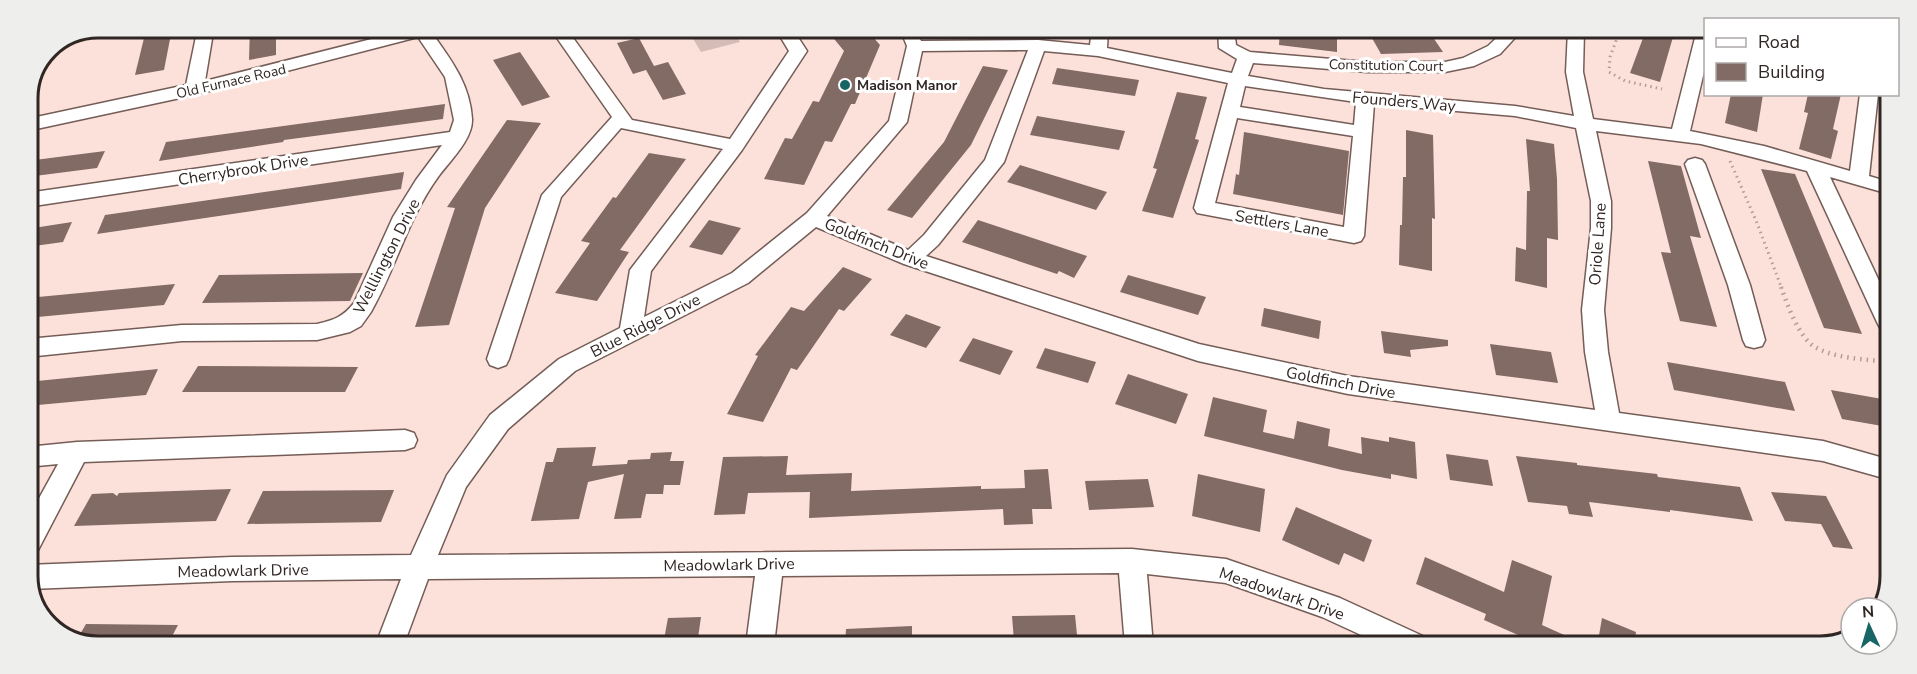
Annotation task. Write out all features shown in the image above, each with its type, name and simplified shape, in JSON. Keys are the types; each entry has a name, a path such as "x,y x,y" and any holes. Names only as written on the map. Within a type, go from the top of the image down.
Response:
{"street":[{"path":"194,90 204,38"},
{"name":"Old Furnace Road","path":"38,123 340,56 398,38"},
{"path":"432,38 454,77 463,120 458,137"},
{"path":"565,38 626,124 735,146"},
{"path":"632,331 630,325 640,270 735,146 798,51 790,38"},
{"name":"Founders Way","path":"911,38 1038,45 1098,51 1238,80 1324,94 1515,111 1587,124 1711,140 1879,185"},
{"name":"Blue Ridge Drive","path":"393,636 456,482 499,422 567,365 740,278 814,218 898,122 911,38"},
{"path":"1098,51 1099,38"},
{"path":"1227,38 1228,48 1246,57"},
{"name":"Constitution Court","path":"1246,57 1367,67 1451,66 1468,62 1494,50 1506,38"},
{"name":"Oriole Lane","path":"1575,38 1578,96 1587,124 1602,211 1593,293 1593,326 1609,423"},
{"path":"1679,136 1703,38"},
{"path":"911,259 931,240 994,162 1038,45"},
{"name":"Settlers Lane","path":"1246,57 1204,208 1354,236 1365,97"},
{"path":"1859,180 1869,96"},
{"path":"1230,111 1362,132"},
{"path":"498,359 552,195 622,119"},
{"name":"Cherrybrook Drive","path":"38,198 458,137"},
{"name":"Welllington Drive","path":"38,347 182,333 317,332 342,326 353,320 363,306 403,217 423,184 458,137"},
{"path":"1695,164 1736,276 1754,340"},
{"path":"1815,167 1879,304"},
{"name":"Goldfinch Drive","path":"814,218 911,259 1198,352 1348,385 1823,451 1880,467"},
{"path":"38,457 77,452 405,440"},
{"path":"38,525 77,452"},
{"path":"1132,561 1137,636"},
{"name":"Meadowlark Drive","path":"38,577 232,569 1132,561 1226,571 1330,607 1393,636"},
{"path":"761,636 770,564"}],"path":[{"path":"1618,38 1609,71 1612,75 1627,82 1662,89"},
{"path":"1728,158 1799,330 1815,347 1841,356 1880,361"}],"shaded area":[{"path":"693,38 737,38 740,42 701,52"}],"building":[{"path":"144,38 170,38 164,70 135,75"},
{"path":"250,38 276,38 276,55 249,60"},
{"path":"639,38 654,66 668,62 686,94 663,100 646,70 633,74 617,43"},
{"path":"833,38 874,38 880,45 855,104 851,104 832,142 825,141 804,185 764,179 785,138 792,139 813,101 819,102 844,51"},
{"path":"1279,38 1337,38 1337,52 1279,45"},
{"path":"1372,38 1433,38 1443,52 1381,54"},
{"path":"1643,38 1673,38 1660,82 1630,73"},
{"path":"520,52 550,97 522,106 493,60"},
{"path":"983,66 1008,70 971,145 912,218 887,210 944,142"},
{"path":"1057,68 1139,80 1135,96 1052,84"},
{"path":"1177,92 1207,97 1195,139 1199,140 1173,218 1142,211 1157,169 1153,168"},
{"path":"1731,96 1763,96 1757,132 1725,123"},
{"path":"1808,96 1841,96 1833,129 1838,131 1831,159 1799,149 1808,113 1804,112"},
{"path":"445,104 443,119 284,140 283,142 159,161 166,142"},
{"path":"1037,116 1125,131 1119,150 1030,135"},
{"path":"507,120 541,123 485,208 449,325 415,327 455,208 447,207"},
{"path":"1406,130 1433,135 1435,219 1432,218 1432,271 1399,265 1403,177 1406,177"},
{"path":"1244,132 1349,151 1343,215 1233,194 1236,174 1239,175"},
{"path":"1526,139 1554,144 1558,240 1547,238 1547,288 1515,281 1516,247 1526,250 1527,191 1530,191"},
{"path":"105,151 97,168 38,176 38,160"},
{"path":"649,153 686,159 620,250 629,252 597,301 555,293 590,243 581,241"},
{"path":"1648,161 1681,166 1701,238 1690,236 1717,327 1680,321 1661,252 1671,253"},
{"path":"1020,165 1107,192 1096,210 1007,182"},
{"path":"1761,169 1795,174 1862,334 1824,328"},
{"path":"404,172 401,189 97,234 105,215"},
{"path":"709,220 741,228 722,255 689,247"},
{"path":"978,220 1087,256 1074,278 1059,271 1057,274 962,242"},
{"path":"72,222 63,242 38,245 38,227"},
{"path":"843,267 872,279 844,311 839,309 797,370 791,368 763,422 727,414 758,356 755,355 791,307 804,311"},
{"path":"363,273 350,301 202,303 219,275"},
{"path":"1128,275 1206,297 1198,315 1120,292"},
{"path":"175,284 164,305 38,317 38,297"},
{"path":"1264,308 1321,321 1319,339 1261,326"},
{"path":"906,314 941,327 926,348 890,335"},
{"path":"1381,331 1448,340 1448,346 1410,350 1411,357 1384,353"},
{"path":"973,338 1013,351 1000,375 959,361"},
{"path":"1490,344 1551,352 1558,383 1496,375"},
{"path":"1045,348 1096,362 1088,383 1036,368"},
{"path":"1667,362 1785,382 1795,411 1674,390"},
{"path":"198,366 358,367 345,392 182,392"},
{"path":"158,369 146,395 38,405 38,381"},
{"path":"1128,374 1188,394 1176,424 1115,404"},
{"path":"1831,390 1880,399 1880,426 1842,419"},
{"path":"1213,397 1267,410 1263,432 1294,439 1297,421 1330,429 1328,446 1362,454 1361,437 1389,442 1389,437 1415,442 1417,479 1391,474 1391,479 1342,470 1204,436"},
{"path":"596,447 592,466 627,464 628,460 650,459 651,453 672,452 670,461 684,461 680,485 664,485 663,494 646,494 641,518 614,519 624,474 588,482 579,519 531,521 546,462 553,462 557,448"},
{"path":"1446,454 1488,460 1493,486 1450,480"},
{"path":"788,456 786,475 852,473 851,491 981,486 981,489 1025,488 1024,470 1048,469 1052,509 1032,509 1033,524 1004,525 1003,509 809,518 810,492 748,493 745,514 714,515 723,457"},
{"path":"1516,456 1740,487 1753,521 1589,502 1593,517 1569,514 1567,506 1528,502"},
{"path":"1198,474 1265,489 1260,532 1192,516"},
{"path":"1148,479 1154,507 1089,510 1085,481"},
{"path":"231,489 216,521 74,526 92,494 113,493 117,496 119,493"},
{"path":"394,490 381,522 247,524 263,491"},
{"path":"1771,492 1826,496 1853,549 1833,547 1821,524 1785,521"},
{"path":"1296,507 1372,540 1364,562 1344,553 1339,565 1282,540"},
{"path":"1425,557 1504,592 1512,560 1552,576 1542,625 1566,636 1520,636 1484,620 1486,614 1416,584"},
{"path":"1075,615 1077,636 1014,636 1012,616"},
{"path":"701,617 698,636 665,636 668,618"},
{"path":"1602,618 1636,632 1635,636 1599,636"},
{"path":"86,624 178,625 172,636 90,636 80,634"},
{"path":"912,626 912,636 846,636 846,629"}],"place":[{"name":"Madison Manor","path":"845,85"}]}
